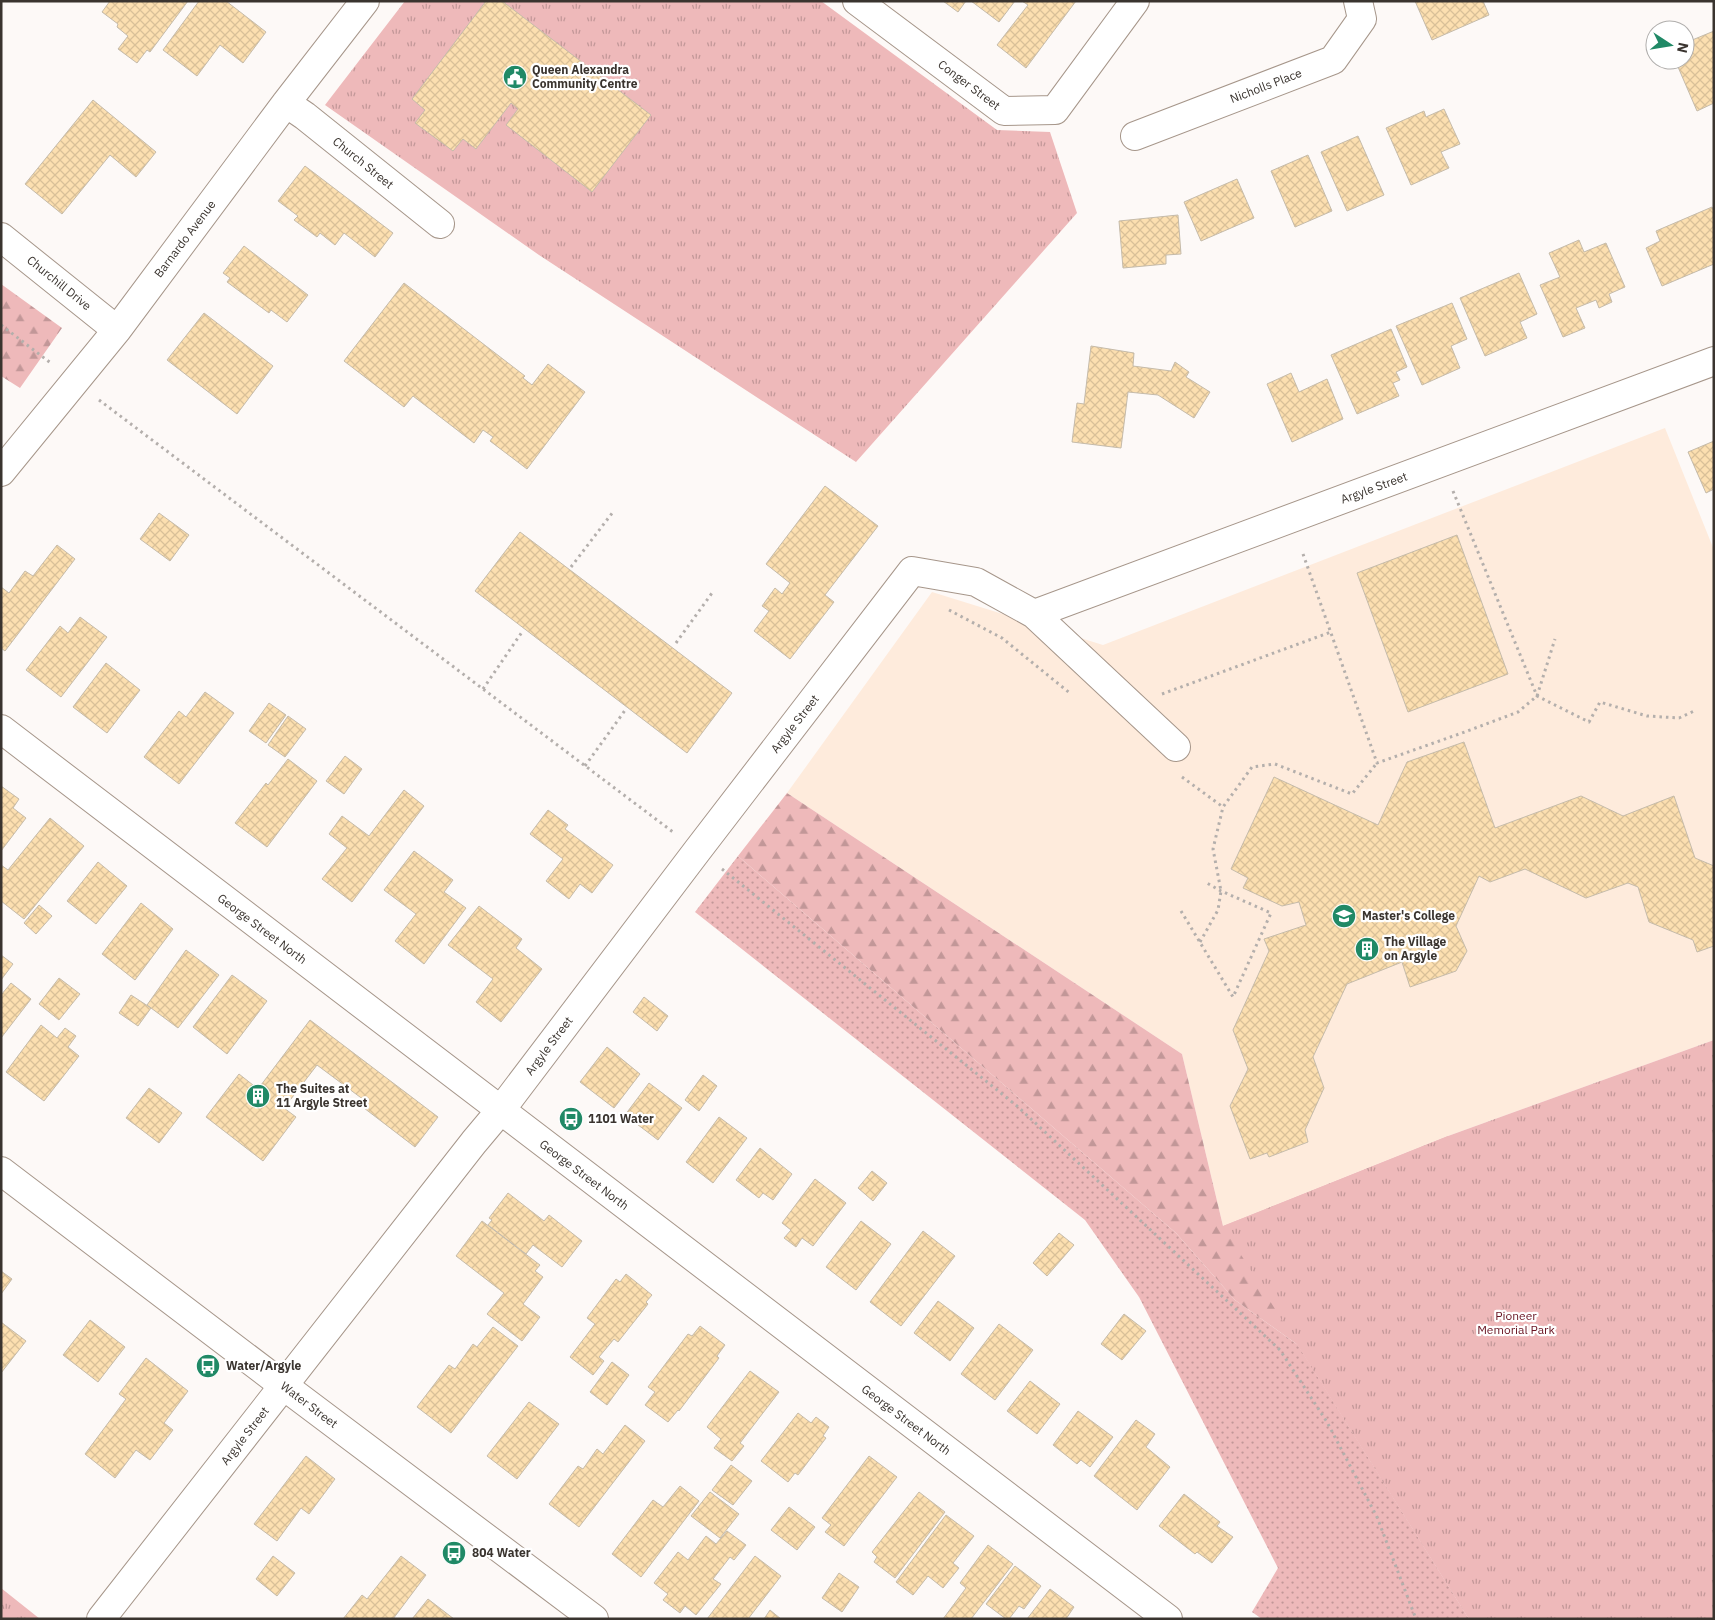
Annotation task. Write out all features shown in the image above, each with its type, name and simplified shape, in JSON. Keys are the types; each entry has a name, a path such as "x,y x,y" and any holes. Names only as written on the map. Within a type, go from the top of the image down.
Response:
{"street":[{"name":"Barnardo Avenue","path":"1,472 118,330 286,103 365,1"},
{"name":"Conger Street","path":"857,1 1004,111 1055,110 1135,1"},
{"name":"Nicholls Place","path":"1136,136 1333,60 1362,19 1358,1"},
{"name":"Church Street","path":"286,103 440,224"},
{"name":"Churchill Drive","path":"1,237 118,330"},
{"name":"Argyle Street","path":"1034,614 1714,360"},
{"name":"Argyle Street","path":"101,1619 500,1111 912,571 976,582 1034,614 1176,747"},
{"name":"George Street North","path":"1,729 1168,1619"},
{"name":"Water Street","path":"1,1170 594,1619"}],"path":[{"path":"1,325 74,382 731,876 1017,1106 1280,1350 1327,1422 1377,1518 1416,1619"},
{"path":"1443,462 1455,498 1537,696 1589,722 1600,702 1647,716 1678,718 1694,711"},
{"path":"571,568 613,512"},
{"path":"1303,554 1377,763"},
{"path":"676,643 712,593"},
{"path":"946,608 1002,638 1078,699"},
{"path":"482,689 522,632"},
{"path":"1139,712 1155,696 1331,632"},
{"path":"1200,942 1218,910 1221,891 1213,849 1223,807 1252,767 1275,764 1352,794 1377,763 1518,712 1537,696 1555,639"},
{"path":"585,766 626,709"},
{"path":"1177,774 1223,807"},
{"path":"1182,910 1233,996 1271,913 1205,882"}],"shaded area":[{"name":"Master's College","path":"1665,428 1714,550 1714,1040 1448,1136 1223,1226 1182,1054 787,793 932,592 1103,645"}],"green space":[{"path":"405,1 821,1 997,130 1050,132 1077,213 856,462 539,255 325,105"},
{"path":"1,284 62,328 20,388 1,376"},
{"path":"787,793 1182,1054 1223,1226 1448,1136 1469,1619 1298,1345 1235,1300 1176,1233 738,856"},
{"path":"738,856 1176,1233 1235,1300 1298,1345 1469,1619 1262,1619 1252,1612 1278,1568 1139,1297 1085,1220 695,912"},
{"name":"Pioneer Memorial Park","path":"1714,1040 1714,1619 1469,1619 1223,1226 1448,1136"},
{"path":"1,1588 40,1619 1,1619"}],"building":[{"path":"110,1 188,1 150,52 147,50 137,63 118,49 128,36 117,27 118,24 102,12"},
{"path":"199,1 226,1 266,32 243,63 220,45 197,76 163,50"},
{"name":"Queen Alexandra Community Centre","path":"486,1 502,1 651,115 592,192 506,125 518,109 511,103 476,149 463,139 453,151 415,123 425,110 412,99"},
{"path":"943,1 966,1 958,12"},
{"path":"971,1 1015,1 999,22"},
{"path":"1022,1 1076,1 1026,68 997,45 1028,5"},
{"path":"1415,1 1483,1 1489,15 1432,40"},
{"path":"1714,31 1714,103 1697,111 1679,70 1695,70 1695,39"},
{"path":"93,100 156,152 136,177 110,155 62,214 25,184"},
{"path":"1444,109 1460,144 1441,152 1449,168 1411,185 1386,128 1424,111 1426,117"},
{"path":"1358,136 1384,195 1347,211 1321,152"},
{"path":"1308,155 1332,211 1295,227 1271,171"},
{"path":"305,166 393,233 375,257 344,233 335,245 320,233 317,237 294,220 298,216 278,201"},
{"path":"1237,179 1254,218 1201,241 1184,202"},
{"path":"1712,207 1714,212 1714,264 1662,286 1646,248 1660,241 1656,231"},
{"path":"1178,215 1181,254 1166,255 1166,264 1123,268 1119,221"},
{"path":"1579,240 1584,252 1606,243 1625,287 1609,294 1612,302 1599,308 1596,300 1576,308 1585,328 1563,337 1540,285 1560,277 1549,253"},
{"path":"244,246 308,295 287,322 271,310 269,313 227,282 230,278 223,273"},
{"path":"1519,273 1537,314 1520,322 1527,338 1485,356 1460,298"},
{"path":"404,283 525,376 523,378 532,385 548,364 585,392 527,469 490,441 493,437 483,430 474,443 413,396 404,407 344,361"},
{"path":"1452,303 1467,339 1451,346 1460,368 1422,385 1396,326"},
{"path":"204,313 273,366 237,414 167,360"},
{"path":"1391,329 1407,367 1396,372 1400,380 1393,383 1399,396 1357,414 1331,355"},
{"path":"1091,346 1134,353 1133,366 1171,371 1175,362 1189,372 1186,377 1210,392 1194,418 1158,395 1128,392 1121,448 1072,442 1077,403 1084,404"},
{"path":"1291,373 1299,392 1327,379 1343,419 1292,442 1267,384"},
{"path":"1714,441 1714,489 1706,493 1688,452"},
{"path":"825,486 878,526 825,595 834,602 790,659 754,631 769,611 762,606 775,588 782,594 790,583 766,564"},
{"path":"159,513 189,535 170,561 140,539"},
{"path":"520,532 732,693 687,753 475,591"},
{"path":"1457,535 1508,674 1408,712 1357,573"},
{"path":"57,545 75,559 5,651 1,648 1,587 9,593 25,571 33,576"},
{"path":"80,617 107,637 61,697 26,670 60,626 68,633"},
{"path":"106,663 140,690 107,733 73,707"},
{"path":"205,692 234,713 179,784 144,757 179,711 186,717"},
{"path":"269,703 286,715 266,743 249,731"},
{"path":"288,716 306,729 285,757 268,745"},
{"name":"The Village on Argyle","path":"1464,742 1495,828 1581,796 1623,816 1674,796 1695,858 1714,866 1714,946 1697,952 1693,940 1649,922 1638,887 1628,883 1586,898 1525,869 1490,882 1479,876 1456,926 1467,951 1456,971 1410,987 1402,962 1347,984 1313,1057 1324,1088 1305,1130 1308,1142 1269,1157 1267,1153 1250,1159 1230,1106 1248,1069 1233,1030 1269,951 1264,939 1306,925 1299,902 1282,906 1243,888 1248,878 1231,869 1274,777 1378,825 1407,762"},
{"path":"345,756 362,769 344,794 326,781"},
{"path":"288,759 317,781 267,847 235,823 266,783 268,785"},
{"path":"1,786 19,799 13,808 26,818 1,851"},
{"path":"404,790 424,806 352,902 322,879 347,848 329,834 342,816 369,836"},
{"path":"548,810 568,825 565,829 613,865 592,893 580,884 569,899 546,881 563,859 530,834"},
{"path":"50,818 84,846 24,919 1,901 1,865 8,870"},
{"path":"414,851 453,880 444,892 466,908 424,964 395,941 416,914 384,890"},
{"path":"98,862 127,886 96,924 67,901"},
{"path":"141,903 173,929 135,980 102,954"},
{"path":"39,905 52,916 36,934 24,923"},
{"path":"479,906 522,939 516,948 542,969 501,1022 476,1002 493,979 448,945"},
{"path":"186,950 219,975 178,1028 147,1005"},
{"path":"1,955 13,964 1,980"},
{"path":"232,975 267,1001 227,1054 193,1027"},
{"path":"59,978 80,994 59,1020 39,1004"},
{"path":"11,983 31,999 1,1038 1,995"},
{"path":"131,995 151,1008 138,1026 119,1013"},
{"path":"644,997 668,1016 657,1031 633,1012"},
{"name":"The Suites at 11 Argyle Street","path":"310,1020 438,1117 415,1147 364,1108 368,1103 317,1065 284,1108 296,1117 263,1161 206,1117 239,1074 258,1089"},
{"path":"41,1025 57,1038 65,1028 76,1036 68,1047 79,1056 44,1101 6,1072"},
{"path":"607,1047 640,1074 614,1108 580,1082"},
{"path":"703,1075 717,1086 699,1111 685,1100"},
{"path":"649,1083 682,1108 658,1140 625,1115"},
{"path":"149,1088 182,1113 159,1143 126,1118"},
{"path":"719,1117 747,1138 713,1183 686,1162"},
{"path":"760,1148 792,1174 773,1200 763,1193 759,1198 736,1180"},
{"path":"872,1171 887,1183 873,1201 858,1188"},
{"path":"815,1179 846,1203 813,1246 802,1238 796,1247 784,1238 791,1230 782,1223"},
{"path":"508,1193 544,1221 549,1215 582,1241 562,1267 533,1245 526,1254 488,1225 492,1220 489,1218"},
{"path":"482,1221 540,1265 535,1271 543,1277 523,1304 540,1317 522,1341 487,1314 504,1293 456,1256"},
{"path":"861,1221 891,1244 856,1290 826,1267"},
{"path":"923,1231 955,1256 901,1326 870,1302"},
{"path":"1059,1233 1074,1245 1047,1276 1033,1263"},
{"path":"1,1271 12,1279 1,1294"},
{"path":"626,1274 652,1295 646,1302 648,1304 618,1342 614,1339 599,1357 604,1361 593,1375 570,1357 595,1324 587,1318 616,1279 620,1282"},
{"path":"938,1301 974,1328 950,1361 914,1333"},
{"path":"1124,1314 1146,1331 1122,1360 1101,1344"},
{"path":"90,1320 125,1347 98,1382 63,1355"},
{"path":"1,1322 26,1341 1,1373"},
{"path":"999,1324 1033,1350 995,1400 961,1374"},
{"path":"700,1326 725,1345 717,1356 719,1358 679,1411 668,1422 645,1405 655,1392 648,1387 688,1334 692,1336"},
{"path":"493,1327 518,1346 451,1433 417,1407 449,1365 455,1369 473,1344 477,1347"},
{"path":"146,1358 188,1391 164,1423 173,1430 150,1460 136,1450 115,1478 85,1454 126,1399 119,1394"},
{"path":"612,1362 629,1375 607,1405 590,1392"},
{"path":"750,1371 779,1392 740,1443 744,1446 732,1461 714,1448 721,1439 707,1427"},
{"path":"1030,1381 1060,1404 1037,1434 1007,1411"},
{"path":"529,1402 559,1424 517,1479 487,1456"},
{"path":"1078,1411 1113,1437 1090,1467 1081,1460 1077,1464 1053,1445"},
{"path":"798,1413 811,1423 816,1417 829,1427 823,1436 826,1438 798,1475 795,1473 788,1482 761,1461"},
{"path":"1136,1420 1155,1434 1146,1447 1170,1467 1137,1510 1094,1476"},
{"path":"625,1425 645,1441 579,1527 549,1504 578,1466 583,1469 597,1449 603,1454"},
{"path":"306,1456 335,1479 309,1514 301,1508 277,1541 254,1524"},
{"path":"869,1456 897,1477 844,1546 825,1532 831,1525 822,1518"},
{"path":"731,1465 752,1481 733,1505 712,1490"},
{"path":"680,1486 699,1501 641,1577 612,1554 653,1500 663,1507"},
{"path":"710,1492 739,1514 720,1538 691,1516"},
{"path":"919,1492 945,1512 895,1578 874,1562 877,1557 872,1552"},
{"path":"1184,1494 1220,1522 1217,1526 1233,1537 1212,1563 1197,1552 1195,1554 1159,1526"},
{"path":"789,1507 815,1527 797,1550 771,1530"},
{"path":"946,1515 974,1536 953,1563 959,1568 943,1588 928,1576 913,1595 896,1582"},
{"path":"727,1531 746,1545 734,1560 730,1557 713,1579 721,1584 696,1615 685,1606 680,1613 663,1600 668,1594 654,1583 678,1552 688,1560 706,1536 716,1544"},
{"path":"988,1545 1013,1564 971,1619 943,1619 966,1588 960,1583"},
{"path":"273,1556 295,1573 277,1596 256,1579"},
{"path":"401,1556 426,1575 393,1619 343,1619 362,1595 367,1599"},
{"path":"755,1556 781,1576 748,1619 707,1619"},
{"path":"1015,1566 1041,1586 1024,1609 1019,1606 1009,1619 1006,1619 986,1604"},
{"path":"839,1573 859,1587 842,1612 822,1598"},
{"path":"1050,1589 1074,1607 1066,1619 1027,1619"},
{"path":"428,1599 454,1619 412,1619"},
{"path":"770,1610 781,1619 764,1619"}],"place":[{"name":"Queen Alexandra Community Centre","path":"515,77"},
{"name":"Master's College","path":"1344,916"},
{"name":"The Village on Argyle","path":"1367,949"},
{"name":"The Suites at 11 Argyle Street","path":"258,1096"},
{"name":"1101 Water","path":"571,1119"},
{"name":"Water/Argyle","path":"208,1366"},
{"name":"804 Water","path":"454,1553"}]}
